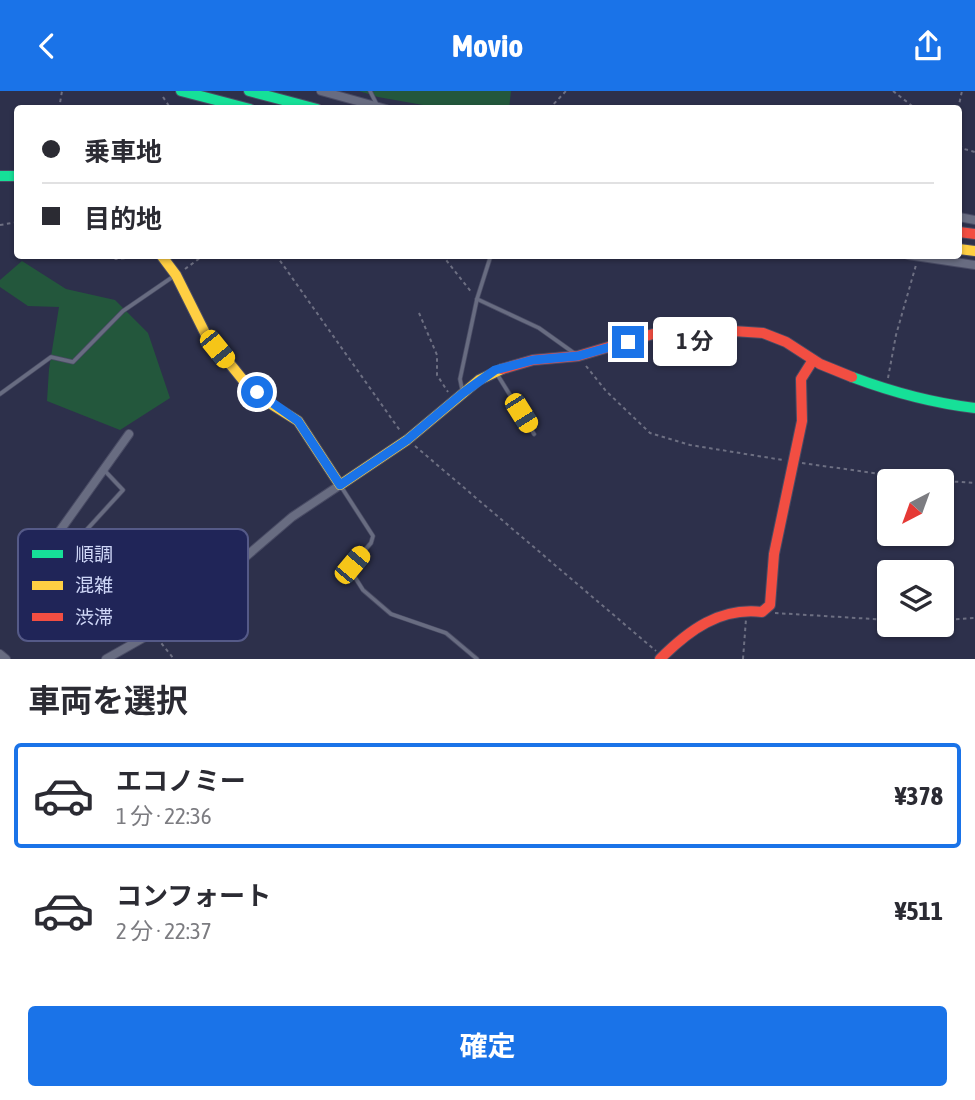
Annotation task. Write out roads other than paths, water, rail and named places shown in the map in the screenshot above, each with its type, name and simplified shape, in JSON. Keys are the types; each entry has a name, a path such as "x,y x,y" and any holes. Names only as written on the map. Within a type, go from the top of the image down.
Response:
{"main road":[{"path":"181,91 235,105"},
{"path":"248,91 302,105"},
{"path":"164,259 176,275 205,333 243,380 271,404 298,421 340,485 407,440 495,370 533,360 578,356 653,334 718,330 763,333 786,342 813,360 886,390 949,405 975,408"},
{"path":"661,658 713,619 735,610 762,612 770,605 774,554 802,421 802,379 813,360"}],"street":[{"path":"321,91 371,105"},
{"path":"932,259 975,265"},
{"path":"61,529 129,434"},
{"path":"248,555 292,517 340,485"},
{"path":"106,659 138,641"},
{"path":"0,654 6,659"}],"lane":[{"path":"463,393 460,379 477,299 490,259"},
{"path":"0,394 51,357 73,362 123,311 176,275"},
{"path":"477,299 539,328 578,356"},
{"path":"495,370 534,434"},
{"path":"88,529 123,490 103,470"},
{"path":"340,485 373,536 371,543 352,565 351,571 363,590 391,614 446,633 477,659"}]}
